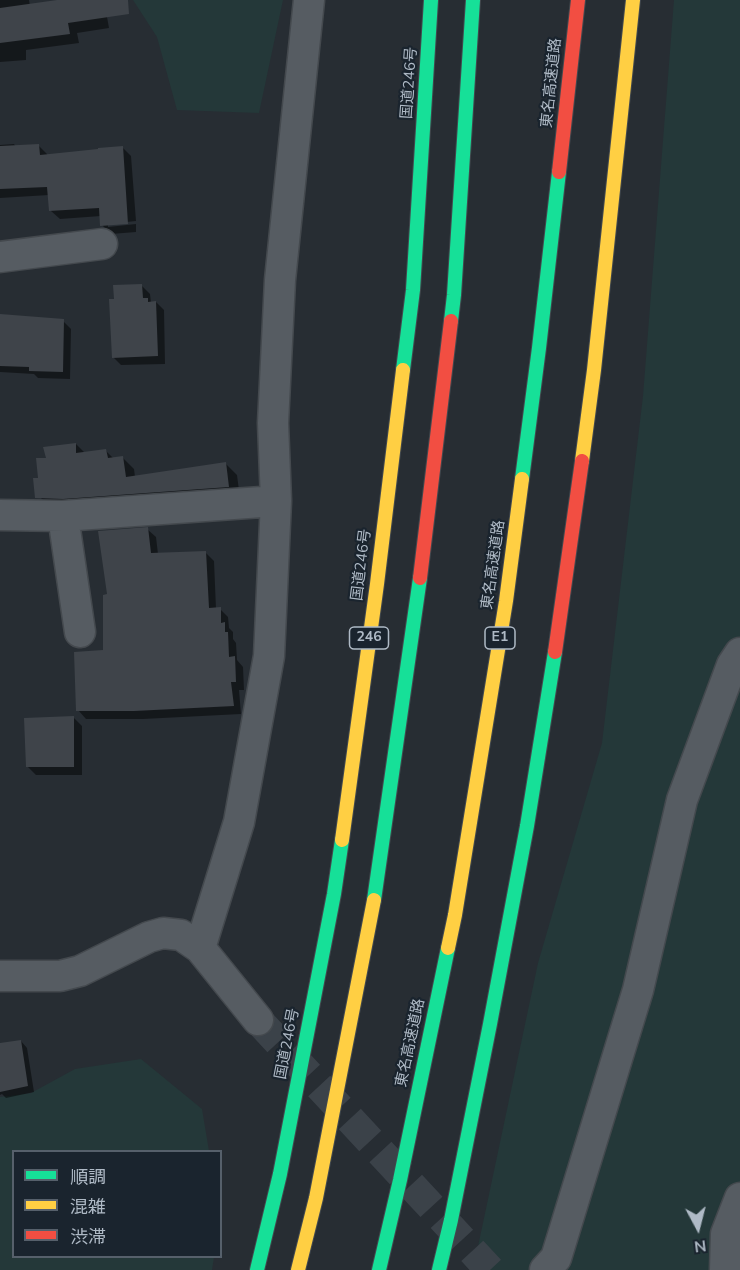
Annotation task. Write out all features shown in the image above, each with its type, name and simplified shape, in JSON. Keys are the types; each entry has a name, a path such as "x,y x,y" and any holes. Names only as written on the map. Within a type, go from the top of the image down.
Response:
{"highway":[{"name":"国道246号","path":"257,1270 280,1174 334,894 377,584 413,290 431,0"},
{"name":"246","path":"298,1270 316,1198 374,902 417,599 454,295 473,0"},
{"name":"東名高速道路","path":"379,1270 400,1180 454,915 507,601 539,348 578,0"},
{"path":"439,1270 490,1024 528,814 561,611 594,370 633,0"}],"street":[{"path":"200,948 239,822 269,656 276,501 273,423 280,280 309,0"},
{"path":"0,256 102,243"},
{"path":"0,514 63,516 276,501"},
{"path":"63,516 80,632"},
{"path":"545,1270 556,1258 638,990 682,800 732,665 740,653"},
{"path":"0,976 60,976 80,971 149,937 163,933 181,935 200,948 258,1020"},
{"path":"725,1270 726,1234 740,1198"}],"green space":[{"path":"133,0 283,0 259,113 177,110 157,37"},
{"path":"674,0 740,0 740,1270 473,1270 538,963 602,743 643,396"},
{"path":"141,1059 202,1109 209,1150 12,1150 12,1258 214,1258 212,1270 0,1270 0,1097 31,1093 75,1069"}],"building":[{"path":"57,0 128,0 129,14 68,23 70,34 0,43 0,8"},
{"path":"39,144 40,155 123,146 128,224 100,226 99,208 49,211 47,187 0,189 0,146"},
{"path":"142,284 143,298 148,298 148,302 156,301 158,356 112,358 109,299 114,299 113,285"},
{"path":"0,314 64,319 63,372 29,371 29,367 0,366"},
{"path":"76,443 76,453 106,449 108,458 123,456 126,477 226,462 229,487 63,499 35,498 33,478 38,478 36,458 46,458 43,447"},
{"path":"148,527 151,553 206,551 209,608 221,607 221,623 225,622 225,632 228,632 229,657 235,656 236,682 231,682 234,706 134,711 76,711 74,652 103,650 103,595 107,594 98,531"},
{"path":"74,716 74,767 26,767 24,718"},
{"path":"21,1040 28,1086 0,1092 0,1043"}],"tunnel":[{"path":"258,1020 490,1270"}],"traffic: fast":[{"path":"403,370 413,290 431,0"},
{"path":"451,321 473,0"},
{"path":"522,479 559,172"},
{"path":"374,900 420,578"},
{"path":"439,1270 490,1024 527,826 555,652"},
{"path":"257,1270 280,1174 334,894 342,840"},
{"path":"379,1270 448,948"}],"traffic: slow":[{"path":"582,461 594,370 633,0"},
{"path":"342,840 403,370"},
{"path":"448,948 506,601 522,479"},
{"path":"298,1270 316,1198 374,900"}],"traffic: jam":[{"path":"559,172 578,0"},
{"path":"420,578 451,321"},
{"path":"555,652 582,461"}]}
